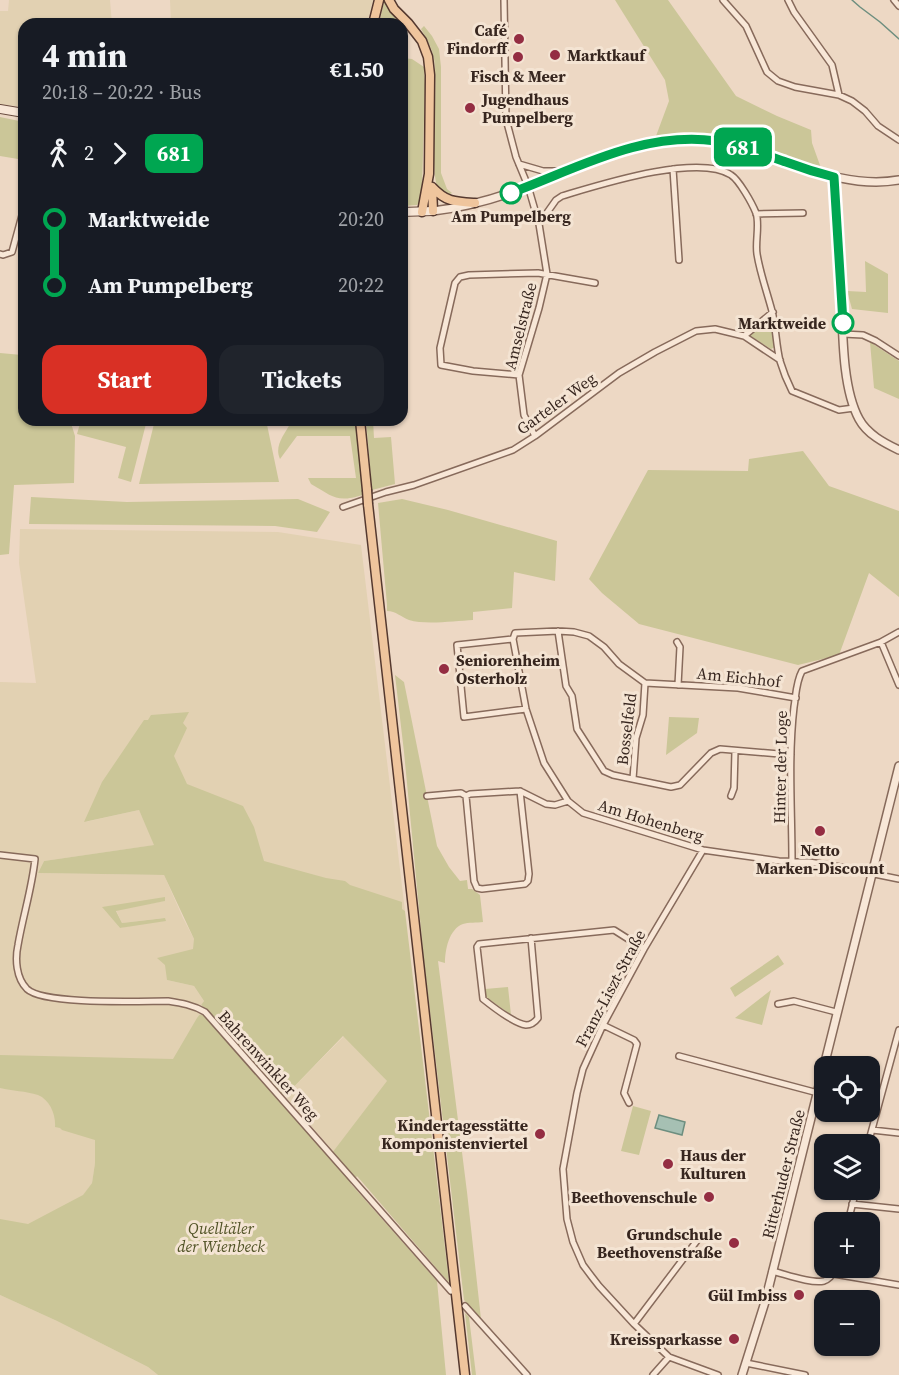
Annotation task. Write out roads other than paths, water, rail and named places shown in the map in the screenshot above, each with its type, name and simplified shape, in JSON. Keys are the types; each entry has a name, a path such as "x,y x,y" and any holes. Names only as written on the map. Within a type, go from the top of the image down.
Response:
{"main road":[{"path":"374,18 379,0"},
{"path":"389,0 402,18"},
{"path":"408,24 422,41 428,57 430,75 429,174 422,212"},
{"path":"408,28 415,32"},
{"path":"0,109 18,112"},
{"path":"408,212 433,211 429,174"},
{"path":"432,187 440,195 453,202 475,203"},
{"path":"361,426 465,1375"}],"street":[{"path":"504,0 506,119 511,140 528,186"},
{"path":"723,0 746,26 767,72 778,81 795,87 839,95 859,106 878,126 899,140"},
{"path":"788,0 832,65 839,95"},
{"path":"894,0 899,6"},
{"path":"433,211 494,198 609,154 646,144 674,140 718,141 751,149 834,177 867,182 899,180"},
{"path":"519,164 543,171 563,171"},
{"path":"539,224 556,200 562,196 618,180 694,167 714,168 732,175 756,214 757,253 773,312 785,378 792,391 839,410 853,405"},
{"path":"673,169 679,260"},
{"path":"834,177 843,334 853,405 867,430 899,450"},
{"name":"Amselstraße","path":"528,186 539,224 547,274 519,375 524,415 535,436"},
{"path":"756,214 803,213"},
{"path":"0,254 12,252 18,230"},
{"path":"519,375 473,371 441,365 440,348 455,283 460,278 469,275 538,273 595,282"},
{"path":"744,336 773,312"},
{"name":"Garteler Weg","path":"343,507 513,450 620,373 696,331 715,329 744,336 780,360"},
{"path":"843,334 863,334 899,356"},
{"path":"558,631 566,686 572,696 577,729 604,771 612,775 671,787 680,785 711,753 720,749 791,755"},
{"path":"526,709 464,717 457,645 558,631 574,632 589,636 604,647 619,664 645,683"},
{"name":"Hinter der Loge","path":"792,861 791,755 798,678 802,671 881,642 899,632"},
{"name":"Am Hohenberg","path":"514,636 526,709 544,762 568,801 583,813 704,850 840,867 899,879"},
{"name":"Am Eichhof","path":"677,642 680,647 678,685"},
{"path":"881,642 899,685"},
{"name":"Am Eichhof","path":"645,683 738,687 796,698"},
{"name":"Bosselfeld","path":"633,779 636,738 643,715 645,683"},
{"path":"731,796 734,788 735,751"},
{"name":"Ritterhuder Straße","path":"826,1056 899,766"},
{"path":"466,796 520,791 546,804 555,805 568,801"},
{"path":"466,796 474,881 477,888 482,889 525,884 528,881 520,791"},
{"path":"427,796 462,793 466,796"},
{"name":"Franz-Liszt-Straße","path":"669,1357 634,1323 583,1265 573,1242 567,1219 563,1169 583,1070 603,1024 644,949 704,850"},
{"name":"Bahrenwinkler Weg","path":"0,855 35,859 17,946 17,969 20,980 27,989 35,994 59,1000 168,1001 184,1003 205,1012 451,1292"},
{"path":"531,938 538,1018 533,1023 525,1025 507,1016 483,999 477,947 479,944 531,938 614,930 644,949"},
{"path":"778,1004 794,1001 836,1012"},
{"path":"603,1024 634,1040 637,1044 624,1093 629,1103"},
{"path":"871,1134 899,1030"},
{"path":"679,1056 814,1091"},
{"name":"Ritterhuder Straße","path":"742,1375 765,1302 814,1107"},
{"path":"872,1130 899,1133"},
{"path":"850,1212 853,1200"},
{"path":"852,1204 899,1209"},
{"path":"634,1323 699,1238"},
{"path":"772,1270 812,1281 829,1278"},
{"path":"858,1278 899,1285"},
{"path":"465,1306 527,1375"},
{"path":"653,1375 669,1357 718,1375"},
{"path":"746,1363 805,1375"}],"waterway":[{"path":"852,0 899,39"}],"place":[{"name":"Café Findorff","path":"519,39"},
{"name":"Marktkauf","path":"555,55"},
{"name":"Fisch & Meer","path":"518,57"},
{"name":"Jugendhaus Pumpelberg","path":"470,108"},
{"name":"Am Pumpelberg","path":"511,193"},
{"name":"Marktweide","path":"843,323"},
{"name":"Seniorenheim Osterholz","path":"444,669"},
{"name":"Netto Marken-Discount","path":"820,831"},
{"name":"Kindertagesstätte Komponistenviertel","path":"540,1134"},
{"name":"Haus der Kulturen","path":"668,1164"},
{"name":"Beethovenschule","path":"709,1197"},
{"name":"Grundschule Beethovenstraße","path":"734,1243"},
{"name":"Gül Imbiss","path":"799,1295"},
{"name":"Kreissparkasse","path":"734,1339"}],"park label":[{"name":"Quelltäler der Wienbeck","path":"221,1237"}]}
